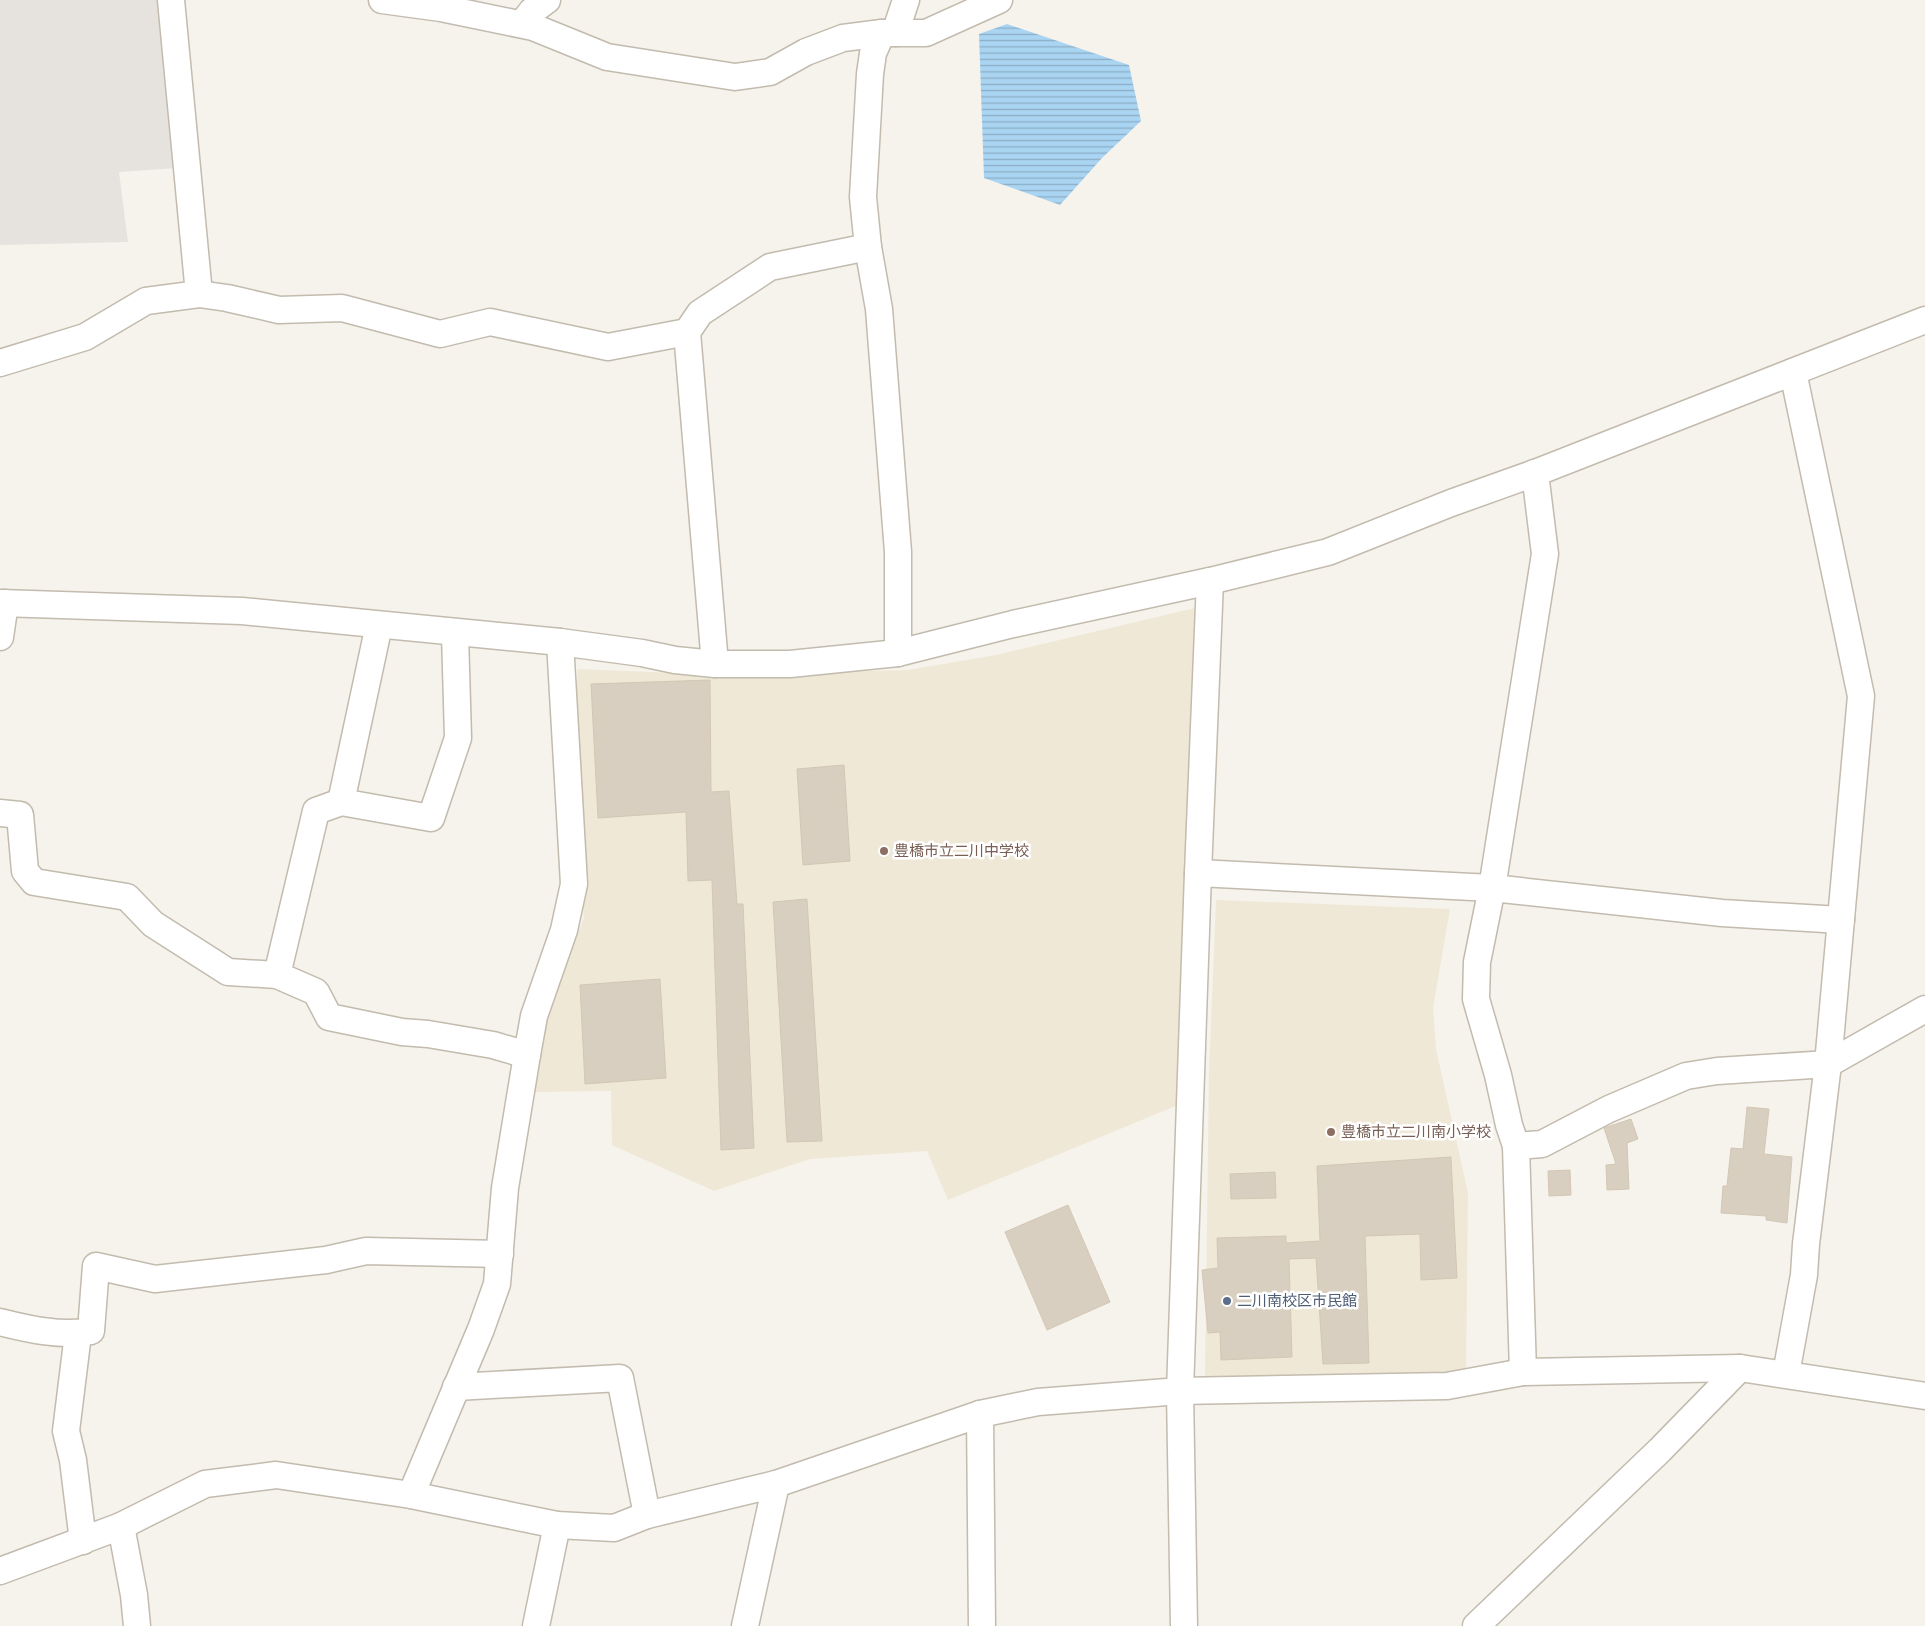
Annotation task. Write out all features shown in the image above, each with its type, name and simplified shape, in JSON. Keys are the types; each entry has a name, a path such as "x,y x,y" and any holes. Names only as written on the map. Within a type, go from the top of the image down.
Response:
{"street":[{"path":"171,0 199,294"},
{"path":"382,0 441,8 533,26 607,56 702,74 735,77 770,72 806,52 843,38 889,33 926,33 999,0"},
{"path":"522,24 532,11 547,0"},
{"path":"898,653 898,552 879,309 868,247 864,197 872,53 889,33 906,0"},
{"path":"715,664 687,332 700,313 770,267 868,247"},
{"path":"0,363 86,337 146,301 199,294 279,310 342,308 440,334 490,322 608,347 687,332"},
{"path":"0,637 2,603 242,611 455,634 560,642 642,653 675,660 715,664 790,664 898,653 1014,624 1210,581 1328,552 1451,503 1535,474 1925,320"},
{"path":"1786,1374 1804,1275 1806,1244 1828,1064 1861,696 1793,372"},
{"path":"1523,1372 1516,1146 1476,999 1477,962 1492,888 1545,554 1535,474"},
{"path":"1184,1626 1180,1391 1210,581"},
{"path":"341,802 379,625"},
{"path":"277,975 316,811 341,802 430,818 458,738 455,634"},
{"path":"410,1495 481,1329 497,1284 505,1188 526,1055 534,1016 564,930 574,884 560,642"},
{"path":"0,813 20,815 25,872 34,882 127,898 153,924 228,972 277,975 316,992 329,1017 402,1032 428,1034 493,1045 526,1055"},
{"path":"1198,873 1492,888 1722,913 1841,920"},
{"path":"1516,1146 1542,1144 1609,1109 1686,1076 1717,1071 1828,1064 1925,1009"},
{"path":"0,1322 21,1327 78,1334 91,1330 96,1266 156,1279 326,1260 366,1251 500,1254"},
{"path":"78,1334 66,1431 73,1460 83,1541"},
{"path":"1476,1626 1660,1450 1740,1368"},
{"path":"0,1571 121,1526 205,1484 276,1475 410,1495 557,1525 614,1528 646,1515 776,1484 980,1414 1038,1402 1180,1391 1447,1386 1523,1372 1740,1368 1786,1374 1848,1386 1925,1396"},
{"path":"456,1386 620,1378 646,1515"},
{"path":"980,1414 982,1626"},
{"path":"745,1626 776,1484"},
{"path":"536,1626 557,1525"},
{"path":"121,1526 134,1596 137,1626"}],"shaded area":[{"path":"0,0 159,0 176,168 119,172 128,242 0,245"},
{"name":"豊橋市立二川中学校","path":"1195,608 1202,624 1178,1105 948,1200 927,1151 810,1159 714,1191 612,1145 611,1091 532,1092 537,1030 584,918 570,783 578,669 724,675 908,670 996,655"},
{"name":"豊橋市立二川南小学校","path":"1216,900 1450,909 1433,1008 1436,1049 1468,1193 1466,1373 1205,1379 1209,1072"}],"water":[{"path":"1007,24 1129,65 1141,121 1102,158 1060,205 984,178 979,34"}],"building":[{"path":"710,680 711,792 729,791 737,904 743,904 754,1148 721,1150 712,880 688,881 686,812 598,818 591,684"},
{"path":"844,765 850,861 803,865 797,769"},
{"path":"807,899 822,1141 787,1142 773,902"},
{"path":"660,979 666,1078 585,1084 580,985"},
{"path":"1747,1107 1769,1109 1764,1154 1792,1157 1787,1223 1766,1220 1766,1216 1721,1213 1723,1186 1727,1186 1731,1148 1743,1149"},
{"path":"1631,1119 1638,1139 1627,1143 1629,1189 1607,1190 1606,1165 1616,1164 1604,1128"},
{"path":"1451,1157 1457,1278 1421,1280 1420,1234 1365,1236 1369,1363 1323,1364 1316,1258 1289,1259 1292,1357 1221,1360 1220,1332 1208,1333 1202,1270 1218,1268 1217,1238 1286,1236 1286,1243 1320,1241 1317,1166"},
{"path":"1570,1170 1571,1195 1549,1196 1548,1171"},
{"path":"1275,1172 1276,1198 1231,1199 1230,1174"},
{"path":"1068,1205 1110,1302 1047,1330 1005,1232"}],"place":[{"name":"豊橋市立二川中学校","path":"884,851"},
{"name":"豊橋市立二川南小学校","path":"1331,1132"},
{"name":"二川南校区市民館","path":"1227,1301"}]}
